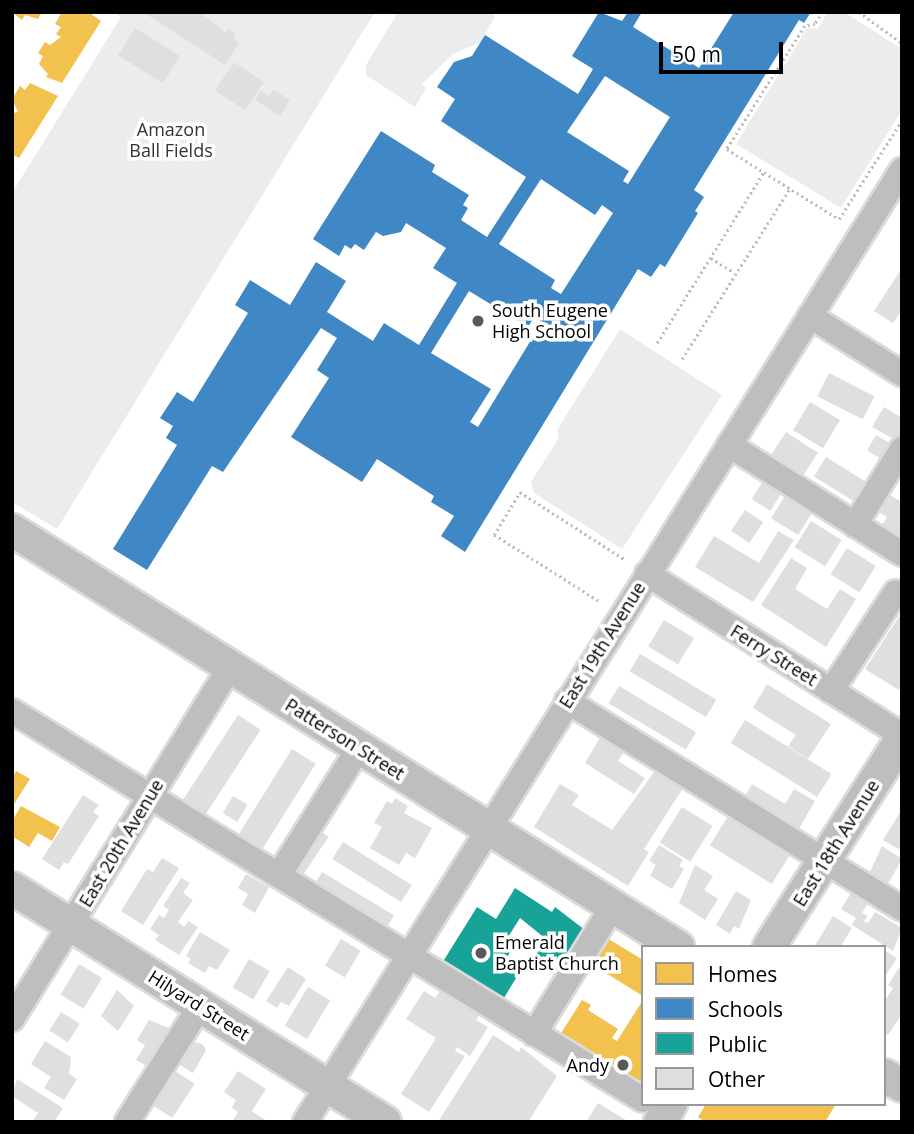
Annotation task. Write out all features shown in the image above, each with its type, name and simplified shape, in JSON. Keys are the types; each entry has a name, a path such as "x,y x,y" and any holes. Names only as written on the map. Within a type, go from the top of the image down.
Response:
{"main road":[{"name":"Patterson Street","path":"12,530 675,945"},
{"name":"East 18th Avenue","path":"770,945 902,737"},
{"name":"Hilyard Street","path":"12,888 385,1122"},
{"path":"886,1076 902,1086"}],"street":[{"name":"East 19th Avenue","path":"305,1122 902,170"},
{"path":"810,316 902,374"},
{"path":"729,445 902,554"},
{"path":"855,525 902,449"},
{"name":"Ferry Street","path":"647,574 902,737"},
{"path":"831,691 896,593"},
{"name":"East 20th Avenue","path":"12,1019 230,667"},
{"path":"567,701 902,909"},
{"path":"12,710 641,1099"},
{"path":"279,875 359,748"},
{"path":"534,1034 613,906"},
{"path":"127,1122 200,1006"}],"path":[{"path":"823,12 815,24 804,26 727,149 839,219 902,120"},
{"path":"859,12 902,43"},
{"path":"657,343 764,172"},
{"path":"682,359 790,188"},
{"path":"711,258 736,273"},
{"path":"598,601 494,535 520,492 624,559"}],"green space":[{"name":"Amazon Ball Fields","path":"114,12 375,12 57,529 12,502 12,193 121,17"},
{"path":"398,12 490,12 495,16 481,42 453,54 422,84 426,89 415,107 366,75 366,65"},
{"path":"828,12 844,12 902,49 902,110 841,208 736,144 807,28 817,29"},
{"path":"620,329 722,395 622,549 534,493 531,482 559,438 557,430"}],"building: Homes":[{"path":"12,12 42,12 38,19 25,15 22,20"},
{"path":"62,12 88,12 101,21 62,83 46,77 48,74 39,64 43,56 38,53 45,42 50,45 61,37 56,34 61,27 55,24"},
{"path":"30,83 58,96 19,158 12,154 12,113 18,112 12,99 20,86 25,90"},
{"path":"16,771 30,779 12,807 12,778"},
{"path":"21,806 60,827 52,841 38,833 29,847 12,836 12,821"},
{"path":"607,938 641,959 641,995 591,964"},
{"name":"Andy","path":"582,1000 591,1005 588,1010 618,1029 612,1038 617,1041 641,1003 641,1088 558,1038"},
{"path":"705,1106 835,1106 825,1122 705,1122 698,1117"}],"building: Schools":[{"path":"599,12 622,21 628,12 642,12 633,27 699,68 734,12 811,12 804,23 799,20 694,190 704,197 695,211 698,213 665,267 660,264 651,277 638,269 465,552 441,536 454,516 431,502 434,496 377,459 362,482 291,437 329,378 317,370 337,338 321,328 223,472 212,466 147,570 113,549 177,445 166,438 173,426 160,418 177,392 193,402 248,313 235,305 250,280 290,305 316,262 346,281 327,312 373,341 384,323 419,345 457,283 433,268 446,248 406,223 401,232 383,236 376,232 364,250 355,244 351,249 345,245 339,256 313,239 381,131 435,165 432,172 469,195 463,205 468,208 461,220 487,237 526,177 441,121 455,99 437,87 454,62 472,56 485,35 578,94 593,69 572,56","holes":["605,76 670,117 628,184 623,181 629,171 567,132","541,179 595,215 602,205 613,213 561,294 551,288 555,280 499,244","469,291 528,327 534,317 542,322 478,427 470,422 491,389 431,353"]}],"building: Public":[{"path":"515,888 552,912 555,907 585,930 560,977 533,960 546,939 520,918 508,937 516,943 502,965 518,975 499,1006 439,968 477,907 496,919"}],"building: Other":[{"path":"143,12 200,12 226,33 228,29 236,34 233,39 239,42 225,65"},
{"path":"135,28 180,56 163,83 118,55"},
{"path":"234,62 264,82 245,110 215,90"},
{"path":"273,89 290,100 280,116 255,100 261,91 269,96"},
{"path":"902,268 902,310 893,323 874,311"},
{"path":"829,373 874,396 863,419 817,396"},
{"path":"810,402 840,420 823,448 793,430"},
{"path":"884,407 902,418 901,443 872,427"},
{"path":"786,432 818,453 803,475 771,455"},
{"path":"876,435 893,445 884,461 867,451"},
{"path":"826,457 872,486 860,505 814,477"},
{"path":"765,478 784,490 770,511 752,499"},
{"path":"788,491 815,508 798,535 771,518"},
{"path":"886,493 902,502 902,540 881,527 887,517 876,510"},
{"path":"745,510 763,522 749,543 731,531"},
{"path":"811,521 842,540 825,566 795,547"},
{"path":"778,531 794,540 753,602 695,567 714,536 759,563"},
{"path":"847,548 876,566 859,592 831,574"},
{"path":"791,558 807,568 795,589 827,609 840,589 856,599 826,647 761,605"},
{"path":"902,612 902,685 899,690 865,669"},
{"path":"664,620 694,638 678,665 648,647"},
{"path":"640,654 716,700 706,717 630,671"},
{"path":"767,684 831,724 808,759 788,746 796,735 753,708"},
{"path":"619,686 696,732 686,749 609,703"},
{"path":"238,715 261,730 201,821 179,806"},
{"path":"745,720 832,774 817,797 731,743"},
{"path":"601,736 625,750 618,761 645,778 634,794 585,763"},
{"path":"292,749 316,764 258,856 234,841"},
{"path":"655,771 683,788 644,849 649,852 628,886 534,827 560,784 579,795 572,805 612,830"},
{"path":"752,784 785,804 794,789 815,801 797,832 743,800"},
{"path":"83,795 99,805 93,812 99,816 68,864 64,862 59,870 42,859"},
{"path":"233,796 248,805 237,822 223,813"},
{"path":"395,798 408,806 404,813 432,828 415,858 406,853 399,865 370,848 382,827 374,823 387,801 392,804"},
{"path":"682,807 713,826 690,862 660,843"},
{"path":"902,809 902,851 883,840"},
{"path":"730,813 792,852 772,884 710,845"},
{"path":"317,829 329,837 298,882 286,875"},
{"path":"343,842 412,885 401,902 332,859"},
{"path":"659,845 683,860 679,866 684,869 672,889 650,876 656,865 649,861"},
{"path":"882,846 902,859 885,889 867,878"},
{"path":"162,858 179,868 143,925 121,911 147,869 153,872"},
{"path":"695,865 713,876 704,890 718,899 705,920 679,903"},
{"path":"322,872 394,915 383,933 311,890"},
{"path":"246,874 269,887 255,913 242,905 248,894 238,888"},
{"path":"181,878 190,883 183,893 193,900 178,922 184,927 188,921 198,927 179,955 155,940 159,935 150,929 159,915 164,918 169,910 163,906"},
{"path":"854,888 871,899 862,913 868,916 864,921 868,923 875,912 902,928 893,951 852,925 856,918 841,909"},
{"path":"736,891 751,900 739,929 734,926 730,934 716,925"},
{"path":"833,916 852,928 843,945 815,945"},
{"path":"200,932 230,950 217,970 209,966 205,973 188,963 191,959 186,956"},
{"path":"341,939 361,951 345,977 325,966"},
{"path":"886,951 897,958 886,975"},
{"path":"249,959 270,971 253,1000 232,988"},
{"path":"902,963 902,1014 888,1035 886,999 893,988 888,985"},
{"path":"79,964 102,978 84,1009 60,995"},
{"path":"288,967 306,979 289,1006 281,1002 277,1008 266,1001"},
{"path":"308,987 330,1000 307,1039 285,1026"},
{"path":"443,987 482,1011 476,1020 488,1027 470,1056 457,1047 455,1051 465,1056 429,1112 401,1094 436,1038 406,1019 424,991 435,998"},
{"path":"117,990 134,1006 118,1031 101,1016"},
{"path":"61,1012 80,1024 68,1042 49,1031"},
{"path":"149,1020 174,1030 150,1068 136,1060 145,1045 137,1040"},
{"path":"493,1035 519,1052 521,1047 557,1076 528,1122 438,1122"},
{"path":"188,1040 202,1044 206,1050 193,1073 175,1062"},
{"path":"45,1041 71,1057 69,1074 77,1079 64,1100 44,1088 51,1077 31,1064"},
{"path":"172,1069 195,1084 172,1118 150,1103"},
{"path":"238,1071 266,1089 252,1111 268,1122 232,1122 238,1112 232,1108 236,1100 224,1092"},
{"path":"17,1079 63,1108 54,1122 32,1122 38,1113 12,1096"},
{"path":"598,1103 629,1122 586,1122"}],"place":[{"name":"South Eugene High School","path":"478,321"},
{"name":"Emerald Baptist Church","path":"481,953"},
{"name":"Andy","path":"623,1065"}]}
